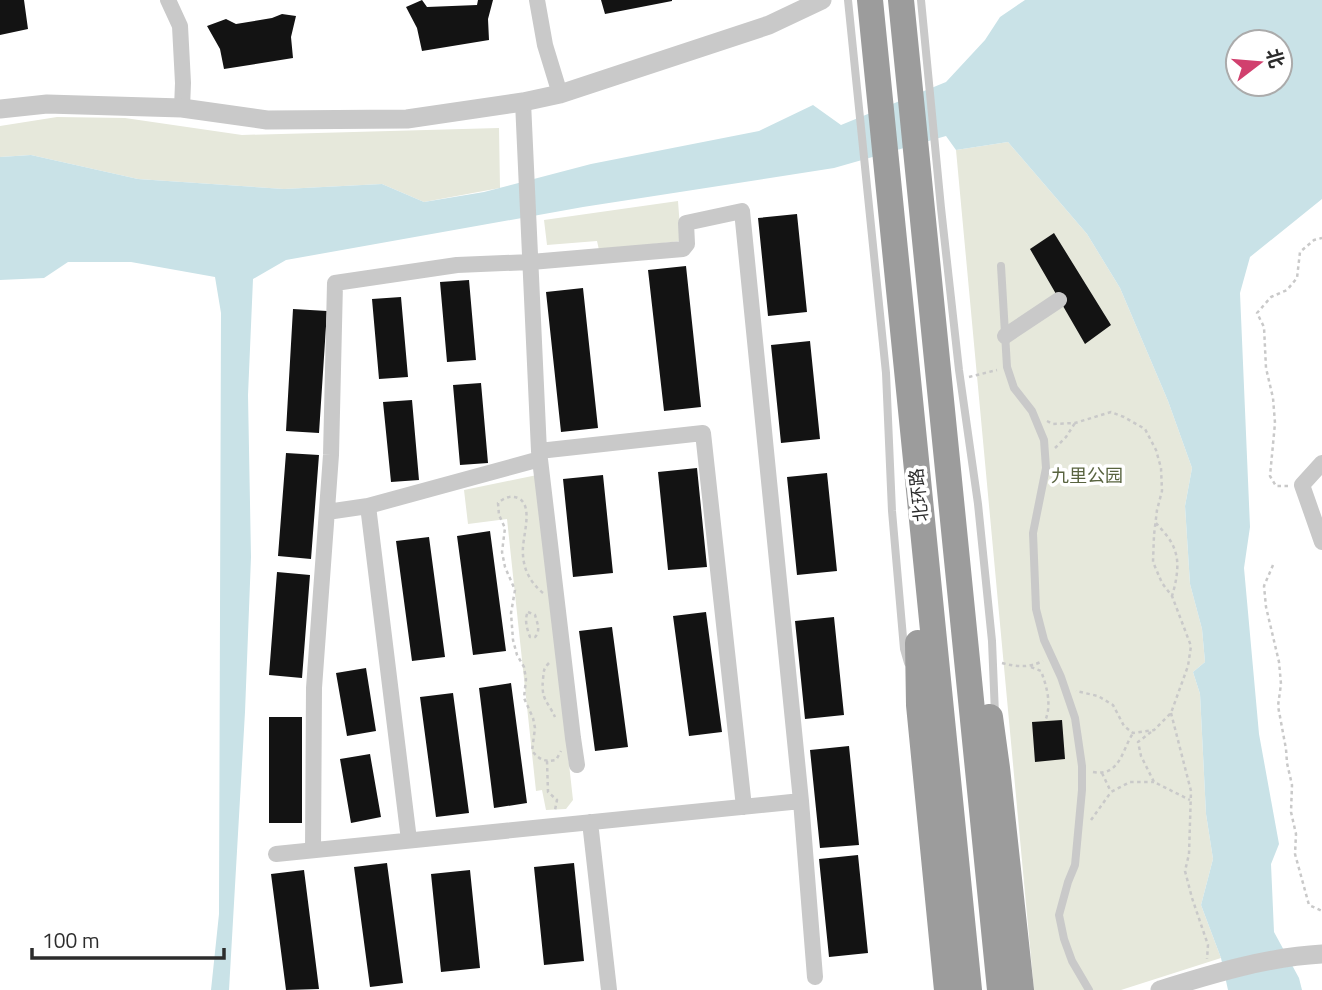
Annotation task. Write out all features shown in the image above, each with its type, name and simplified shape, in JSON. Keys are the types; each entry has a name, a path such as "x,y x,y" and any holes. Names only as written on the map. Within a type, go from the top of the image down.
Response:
{"highway":[{"name":"北环路","path":"870,0 882,234 911,412 968,990"},
{"name":"北环路","path":"901,0 932,212 950,387 983,817 1000,990"},
{"path":"950,387 966,504 979,643 997,768 1021,990"},
{"path":"911,412 903,509 918,649 919,705 947,990"}],"street":[{"path":"168,0 180,26 182,108"},
{"path":"537,0 544,45 559,94"},
{"path":"0,109 47,104 182,108 267,120 407,119 559,94 769,25 822,0"},
{"path":"523,102 539,455 578,765"},
{"path":"313,850 314,688 331,455 335,282 457,265 531,262 683,248 687,244 686,223 742,211 801,801 815,977"},
{"path":"1005,336 1059,300"},
{"path":"327,512 368,506 539,455 703,433 744,807"},
{"path":"1322,463 1302,485 1322,542"},
{"path":"368,506 409,840"},
{"path":"276,854 801,801"},
{"path":"590,822 609,990"},
{"path":"1160,990 1215,973 1294,956 1322,954"}],"lane":[{"name":"北环路","path":"848,0 882,234 892,511 904,649 919,705"},
{"name":"北环路","path":"921,0 932,212"},
{"path":"1002,266 1007,368 1014,388 1032,411 1044,440 1046,468 1033,533 1036,608 1044,640 1075,718 1083,790 1075,865 1059,915 1072,961 1089,990"},
{"name":"北环路","path":"950,387 978,503 992,641 997,768"}],"path":[{"path":"1302,485 1276,486 1270,477 1275,422 1266,368 1264,327 1257,313 1271,297 1287,290 1297,278 1300,252 1314,240 1322,238"},
{"path":"950,387 1007,368"},
{"path":"1032,411 1053,424 1075,423 1111,412 1144,429 1156,450 1161,468 1162,491 1153,562 1162,583 1172,596 1191,646 1188,666 1171,713 1138,742 1141,756 1154,782"},
{"path":"1046,461 1075,423"},
{"path":"556,595 548,596 532,583 523,556 526,507 521,500 514,497 505,498 498,503 499,515 505,528 502,552 505,567 516,590 511,613 513,640 524,667 524,698 535,728 532,751 539,759 555,760 562,745"},
{"path":"1156,523 1176,552 1176,584 1172,596"},
{"path":"1273,565 1264,586 1266,607 1279,662 1281,684 1278,706 1292,785 1291,811 1297,834 1295,854 1309,905 1322,911"},
{"path":"528,612 535,615 538,630 535,637 530,637 526,616 528,612"},
{"path":"557,723 542,690 544,668 562,648"},
{"path":"1031,667 1052,657"},
{"path":"993,661 1041,671 1048,687 1048,714 1045,721"},
{"path":"1066,690 1098,696 1113,705 1124,726 1133,733 1154,730"},
{"path":"1171,713 1191,791 1189,854 1185,871 1215,973"},
{"path":"1082,766 1102,773 1114,768 1123,756 1133,733"},
{"path":"547,761 548,792 557,800 552,826"},
{"path":"1102,773 1111,792"},
{"path":"1076,849 1092,817 1111,792 1129,782 1154,782 1190,800"}],"green space":[{"path":"57,117 125,118 242,135 499,128 500,188 424,202 382,184 284,189 138,179 31,155 0,157 0,126"},
{"name":"九里公园","path":"1008,142 1087,234 1120,288 1168,401 1192,468 1185,506 1190,584 1202,629 1205,662 1193,672 1200,694 1206,814 1213,859 1201,905 1221,958 1121,990 1034,990 956,150"},
{"path":"678,201 681,241 599,250 597,241 547,245 544,220"},
{"path":"537,475 573,800 566,809 546,810 542,790 536,791 507,519 468,524 464,490"}],"water":[{"path":"1025,0 1322,0 1322,199 1250,257 1240,293 1250,527 1244,568 1259,734 1279,844 1271,864 1274,932 1299,978 1302,990 1228,990 1221,958 1201,905 1213,859 1206,814 1200,694 1193,672 1205,662 1202,629 1190,584 1185,506 1192,468 1168,401 1120,288 1087,234 1008,142 956,150 946,136 834,168 583,207 286,260 253,279 248,395 251,557 229,990 211,990 219,914 221,313 215,277 131,262 68,262 44,278 0,280 0,157 31,155 138,179 284,189 382,184 424,202 484,192 591,164 759,131 813,105 841,125 946,82 985,40 1000,17"}],"building":[{"path":"0,0 24,0 28,29 0,35"},
{"path":"422,0 427,7 477,5 478,0 493,0 488,19 489,40 422,51 417,28 406,7"},
{"path":"601,0 672,0 672,1 605,14"},
{"path":"282,14 296,16 291,37 293,58 224,69 220,49 207,26 226,19 236,24"},
{"path":"797,214 807,312 768,316 758,218"},
{"path":"1054,233 1111,325 1085,344 1030,249"},
{"path":"686,266 701,407 664,411 648,270"},
{"path":"469,280 476,360 447,362 440,282"},
{"path":"583,288 598,428 561,432 546,292"},
{"path":"401,297 408,377 379,379 372,299"},
{"path":"293,309 327,311 319,433 286,431"},
{"path":"810,341 820,439 781,443 771,345"},
{"path":"481,383 488,463 460,465 453,385"},
{"path":"412,400 419,480 391,482 383,402"},
{"path":"286,453 319,455 311,559 278,556"},
{"path":"697,468 707,567 668,570 658,472"},
{"path":"827,473 837,571 797,575 787,477"},
{"path":"603,475 613,573 573,577 563,479"},
{"path":"490,531 506,651 473,655 457,536"},
{"path":"429,537 445,657 412,661 396,541"},
{"path":"277,572 310,575 302,678 269,675"},
{"path":"706,612 722,732 689,736 673,616"},
{"path":"834,617 844,715 805,719 795,621"},
{"path":"612,627 628,747 595,751 579,631"},
{"path":"366,668 376,731 347,736 336,673"},
{"path":"511,683 527,803 494,808 479,688"},
{"path":"453,693 469,813 436,817 420,697"},
{"path":"269,717 302,717 302,823 269,823"},
{"path":"1062,720 1065,759 1035,762 1032,722"},
{"path":"849,746 859,845 820,848 810,750"},
{"path":"370,754 381,817 351,823 340,759"},
{"path":"858,855 868,953 829,957 819,859"},
{"path":"387,863 403,983 370,987 354,867"},
{"path":"574,863 584,961 544,965 534,867"},
{"path":"304,870 319,989 286,990 271,874"},
{"path":"470,870 480,968 441,972 431,874"}]}
